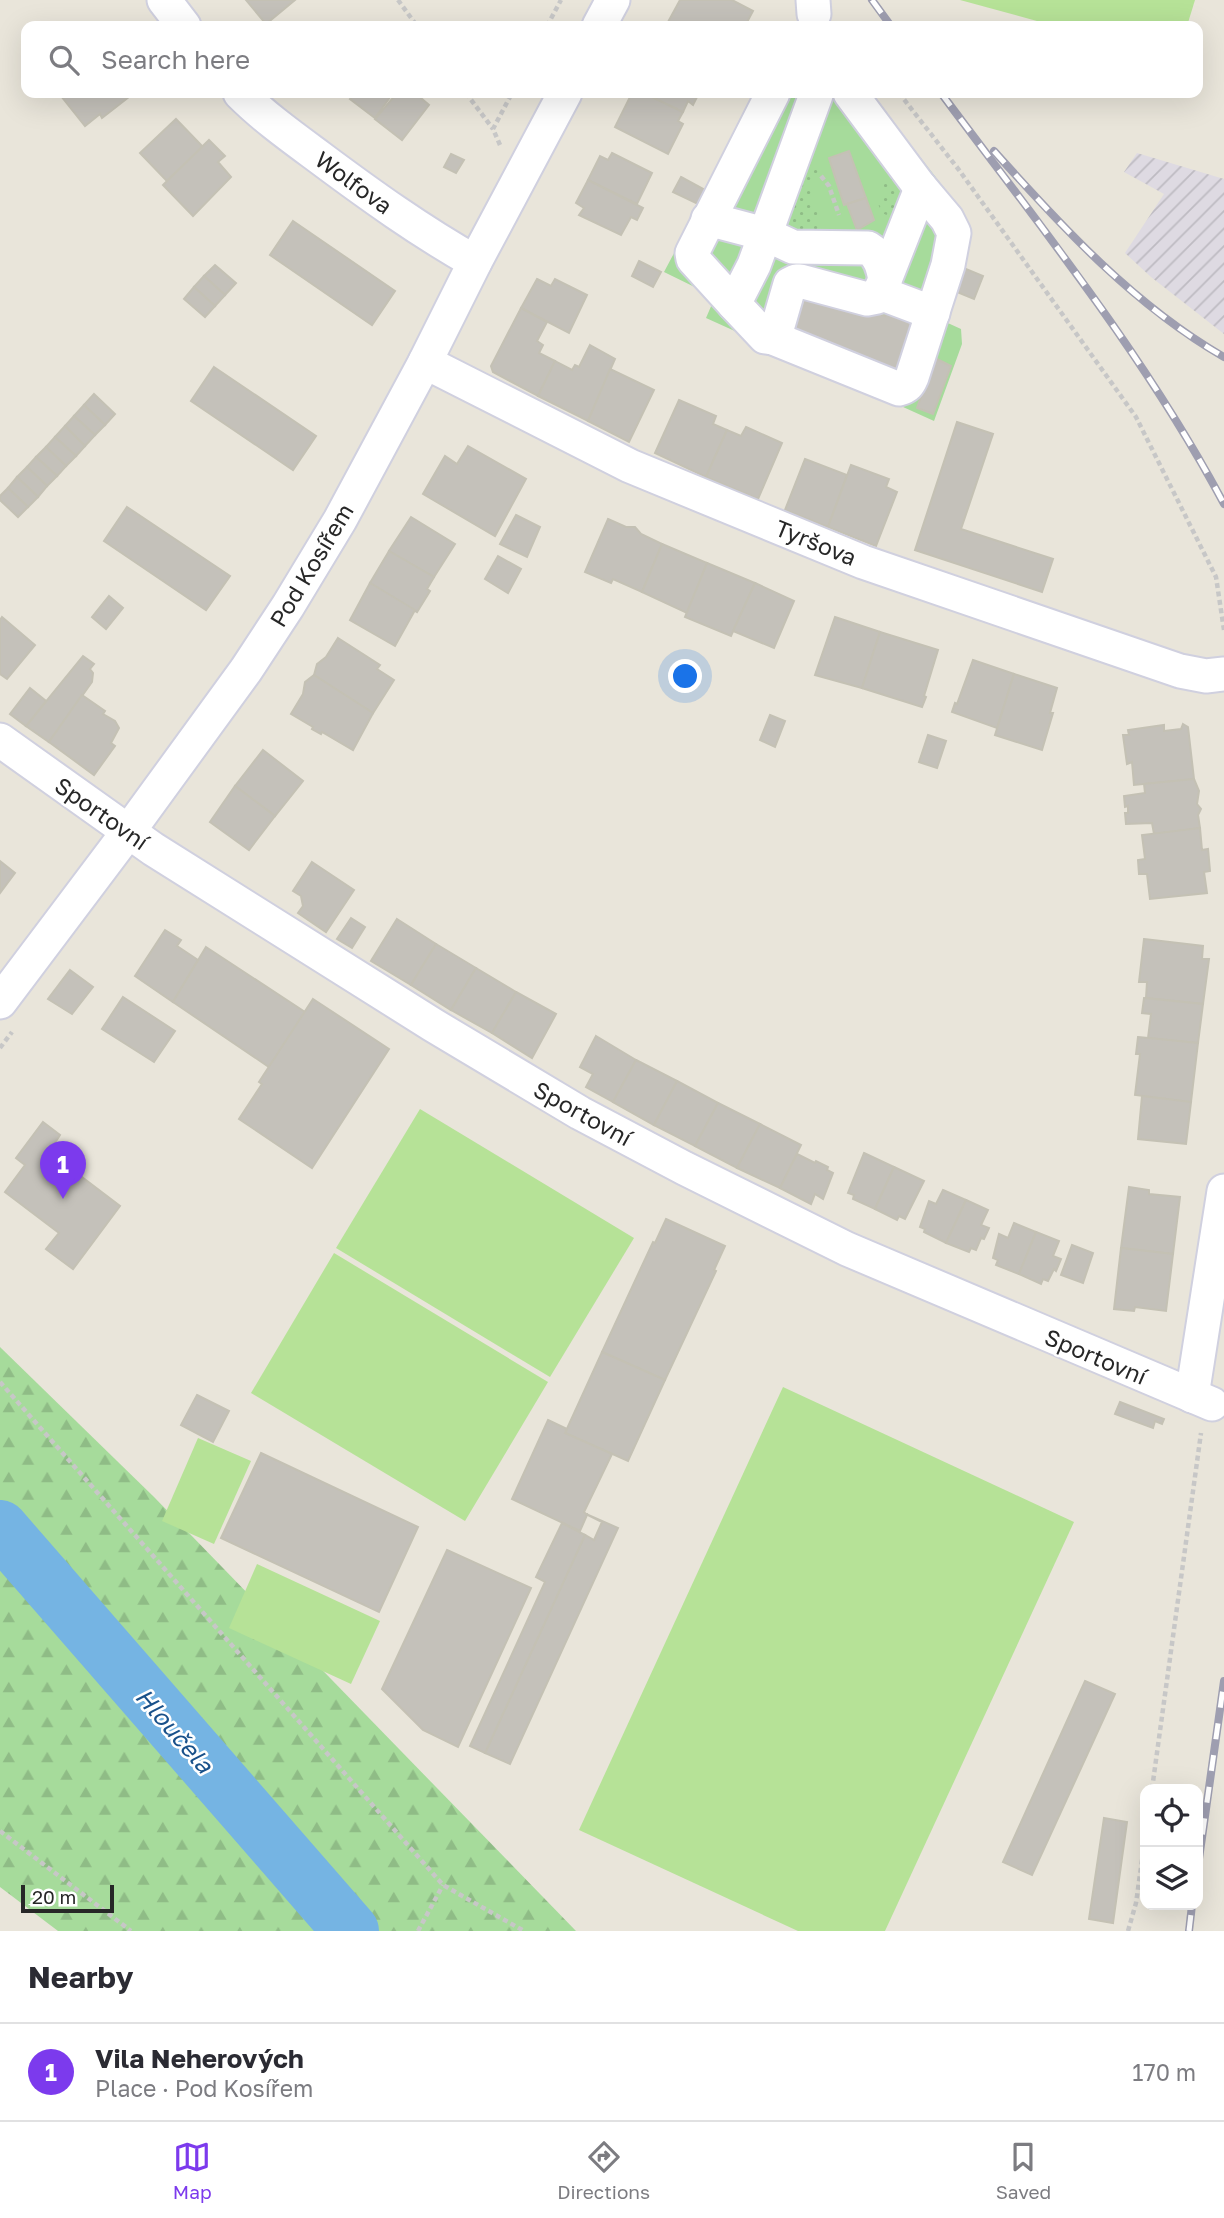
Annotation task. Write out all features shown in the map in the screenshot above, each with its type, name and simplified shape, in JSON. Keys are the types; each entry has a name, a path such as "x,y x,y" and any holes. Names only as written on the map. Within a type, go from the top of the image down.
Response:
{"street":[{"path":"164,0 180,21"},
{"path":"602,21 613,0"},
{"name":"Wolfova","path":"246,98 275,124 416,228 475,262"},
{"name":"Pod Kosířem","path":"0,1002 246,670 288,606 340,520 562,98"},
{"path":"770,98 708,219 692,258 765,337 899,389 908,386 912,377 948,265 954,233 947,219 854,98"},
{"path":"734,304 754,265 798,145 819,98"},
{"path":"757,124 798,145"},
{"path":"773,338 790,284 794,282 800,281 867,299 877,297 920,187"},
{"path":"708,219 765,234 793,247 884,247 902,237"},
{"path":"868,248 883,268 883,287"},
{"path":"883,287 933,313"},
{"name":"Tyršova","path":"425,362 630,466 863,562 1180,671 1206,676 1224,674"},
{"name":"Sportovní","path":"0,740 128,832 422,1018 580,1113 847,1249 1202,1400"},
{"path":"1202,1400 1224,1191"}],"path":[{"path":"398,0 413,21"},
{"path":"550,21 561,0"},
{"path":"470,98 493,129"},
{"path":"903,98 959,170 1136,417 1216,577 1224,628"},
{"path":"0,1382 443,1885 524,1931"},
{"path":"1153,1784 1200,1439 1202,1400"},
{"path":"0,1830 131,1931"},
{"path":"1128,1931 1136,1903 1144,1847"},
{"path":"418,1931 443,1885"}],"shaded area":[{"path":"1137,153 1224,179 1224,334 1151,277 1125,253 1164,194 1124,172"}],"green space":[{"path":"960,0 1195,0 1189,21 1037,21"},
{"path":"756,98 874,98 963,212 967,230 939,319 961,329 962,344 934,421 706,318 715,297 664,272"},
{"path":"808,163 819,167 821,178 808,181 821,225 829,235 825,240 784,227"},
{"path":"891,173 914,187 893,223 889,216 882,213 876,199 883,194 879,186 884,177"},
{"path":"420,1109 634,1238 550,1377 336,1248"},
{"path":"334,1253 548,1382 465,1521 251,1393"},
{"path":"0,1347 154,1497 576,1931 58,1931 0,1887"},
{"path":"783,1387 1074,1522 885,1931 798,1931 579,1830"},
{"path":"198,1438 251,1461 214,1544 162,1521"},
{"path":"257,1564 380,1621 351,1684 229,1628"}],"building":[{"path":"246,0 295,0 270,21 264,21"},
{"path":"680,0 732,0 753,11 748,21 669,21"},
{"path":"63,98 128,98 102,118 100,114 85,126"},
{"path":"351,98 389,98 375,118"},
{"path":"393,98 421,98 429,105 402,140 375,119"},
{"path":"630,98 654,98 683,112 678,121 683,124 668,154 615,127"},
{"path":"654,98 696,98 693,105 688,101 683,112"},
{"path":"176,119 203,147 167,181 140,153"},
{"path":"209,140 225,156 218,162 231,177 193,216 163,185"},
{"path":"849,151 866,198 844,205 829,158"},
{"path":"612,153 652,173 637,204 588,180 600,156 608,160"},
{"path":"451,154 464,160 456,173 444,167"},
{"path":"681,177 705,190 698,204 673,192"},
{"path":"588,180 643,208 637,220 631,217 621,235 579,215 584,208 576,203"},
{"path":"866,198 874,220 857,230 847,204"},
{"path":"293,221 395,291 372,325 270,255"},
{"path":"639,261 661,272 653,287 632,276"},
{"path":"215,265 236,283 225,295 204,276"},
{"path":"961,267 983,276 974,299 952,290"},
{"path":"204,276 225,295 215,306 194,287"},
{"path":"537,279 551,286 555,279 587,295 569,333 521,308"},
{"path":"194,287 215,306 205,317 184,299"},
{"path":"804,288 885,316 892,297 922,308 897,373 788,332"},
{"path":"521,308 547,322 537,341 543,345 539,353 555,361 538,396 493,372 491,366"},
{"path":"590,345 615,359 588,421 538,396 555,361 572,370 575,365 579,367"},
{"path":"935,358 951,366 933,414 917,408"},
{"path":"214,367 316,436 293,470 191,401"},
{"path":"610,369 654,390 629,442 588,421"},
{"path":"94,394 115,414 105,425 84,405"},
{"path":"679,400 716,416 713,424 727,430 706,477 655,453"},
{"path":"84,405 105,425 95,435 74,416"},
{"path":"74,416 95,435 85,446 65,426"},
{"path":"957,422 993,434 961,529 1053,559 1042,592 915,550"},
{"path":"65,426 85,446 76,456 55,437"},
{"path":"746,427 782,443 758,499 706,477 727,430 741,436"},
{"path":"55,437 76,456 66,466 46,447"},
{"path":"468,446 526,479 495,536 423,494 445,456 457,464"},
{"path":"46,447 66,466 57,476 36,457"},
{"path":"36,457 57,476 47,486 27,467"},
{"path":"805,459 847,475 828,527 785,510"},
{"path":"851,465 889,479 886,487 897,492 876,546 828,527"},
{"path":"27,467 47,486 38,497 17,477"},
{"path":"17,477 38,497 28,507 8,488"},
{"path":"8,488 28,507 18,517 0,500 0,496"},
{"path":"127,507 230,576 206,610 104,541"},
{"path":"516,515 540,527 527,557 500,544"},
{"path":"411,517 455,544 434,577 389,551"},
{"path":"608,519 626,527 635,527 641,534 662,544 642,592 613,579 611,583 585,572"},
{"path":"662,544 707,563 687,613 642,592"},
{"path":"389,551 434,577 427,589 430,591 417,612 370,583"},
{"path":"498,556 521,569 508,593 485,579"},
{"path":"707,563 755,583 731,636 685,617"},
{"path":"370,583 415,610 395,646 350,620"},
{"path":"755,583 794,601 774,648 733,631"},
{"path":"109,596 123,608 106,629 92,617"},
{"path":"2,617 35,645 7,679 0,674"},
{"path":"835,617 880,632 862,688 815,675"},
{"path":"880,632 938,650 922,707 862,688"},
{"path":"338,638 380,665 377,669 394,680 373,713 314,675 317,664 326,657"},
{"path":"83,656 94,664 90,669 93,673 92,682 49,742 26,726"},
{"path":"973,660 1014,674 997,728 952,712"},
{"path":"1014,674 1057,688 1042,750 995,735"},
{"path":"314,675 373,713 353,750 312,729 313,727 291,714 303,694 305,682"},
{"path":"30,688 46,701 26,726 10,714"},
{"path":"82,695 105,711 103,714 115,721 119,728 111,743 115,746 94,775 49,742"},
{"path":"770,715 785,721 775,747 760,740"},
{"path":"1183,724 1188,727 1194,779 1134,785 1132,762 1127,764 1123,735 1129,735 1128,730 1164,725 1164,731 1181,729"},
{"path":"928,735 946,741 937,768 919,762"},
{"path":"263,750 303,781 275,816 235,786"},
{"path":"1194,779 1199,791 1197,804 1201,809 1198,815 1200,828 1154,834 1152,823 1126,824 1125,813 1128,813 1128,806 1125,807 1124,796 1145,793 1144,784"},
{"path":"235,786 275,816 249,850 210,822"},
{"path":"1200,828 1202,850 1208,849 1210,871 1204,872 1207,893 1150,899 1147,874 1139,874 1138,860 1145,859 1142,835"},
{"path":"0,861 15,873 0,893"},
{"path":"312,862 354,890 326,932 298,913 303,906 301,896 293,891"},
{"path":"351,918 365,927 352,948 337,939"},
{"path":"397,919 436,944 411,985 371,961"},
{"path":"165,930 181,940 177,946 198,960 173,1002 135,976"},
{"path":"1144,939 1203,946 1202,959 1209,959 1203,1004 1146,998 1147,982 1139,982"},
{"path":"436,944 476,968 451,1010 411,985"},
{"path":"206,947 305,1012 269,1067 173,1002"},
{"path":"476,968 516,992 492,1033 451,1010"},
{"path":"70,970 93,987 72,1014 48,999"},
{"path":"516,992 556,1014 532,1058 492,1033"},
{"path":"123,997 175,1031 154,1062 102,1029"},
{"path":"1144,998 1203,1004 1198,1043 1148,1038 1151,1014 1142,1013"},
{"path":"313,999 389,1049 312,1168 239,1119 262,1084 259,1082"},
{"path":"596,1036 636,1060 613,1102 586,1087 593,1074 580,1067"},
{"path":"1138,1037 1198,1043 1191,1102 1135,1095 1140,1054 1136,1054"},
{"path":"636,1060 677,1081 654,1125 613,1102"},
{"path":"677,1081 718,1103 695,1146 654,1125"},
{"path":"1142,1096 1191,1102 1186,1144 1138,1139"},
{"path":"718,1103 760,1124 737,1168 695,1146"},
{"path":"43,1122 60,1135 49,1152 120,1206 73,1269 46,1249 59,1233 5,1192 25,1165 16,1158"},
{"path":"760,1124 801,1145 780,1188 737,1168"},
{"path":"864,1153 894,1167 875,1209 853,1199 854,1195 848,1193"},
{"path":"797,1154 828,1167 827,1170 833,1173 823,1199 815,1194 811,1204 780,1188"},
{"path":"894,1167 924,1181 905,1219 899,1216 897,1220 875,1209"},
{"path":"1129,1187 1149,1190 1149,1194 1180,1197 1173,1254 1121,1248"},
{"path":"943,1190 966,1200 946,1243 924,1232 925,1229 920,1227 929,1201 936,1204"},
{"path":"966,1200 988,1210 981,1225 989,1228 976,1250 971,1248 969,1252 946,1243"},
{"path":"666,1219 725,1246 665,1380 602,1352"},
{"path":"1014,1223 1036,1232 1019,1274 996,1265 998,1260 993,1258 999,1234 1008,1238"},
{"path":"1036,1232 1059,1241 1053,1256 1061,1259 1048,1281 1043,1279 1041,1284 1019,1274"},
{"path":"1072,1245 1093,1253 1083,1283 1061,1275"},
{"path":"1121,1248 1173,1254 1166,1311 1135,1307 1134,1311 1114,1309"},
{"path":"602,1352 665,1380 628,1461 565,1433"},
{"path":"197,1395 229,1411 213,1442 181,1425"},
{"path":"1120,1402 1164,1419 1162,1424 1155,1421 1153,1428 1115,1414"},
{"path":"548,1420 567,1429 565,1433 612,1454 584,1512 587,1515 580,1531 512,1499"},
{"path":"261,1453 418,1527 379,1612 221,1538"},
{"path":"586,1514 618,1528 510,1764 485,1753 585,1535 594,1540 602,1522"},
{"path":"562,1523 585,1535 485,1753 470,1746 545,1582 536,1577"},
{"path":"447,1550 531,1588 458,1747 423,1730 382,1689"},
{"path":"1085,1681 1115,1694 1032,1875 1003,1862"},
{"path":"1104,1818 1127,1822 1113,1923 1089,1919"}],"waterway":[{"name":"Hloučela","path":"0,1528 351,1931"}],"railway":[{"path":"872,0 887,21"},
{"path":"945,98 1126,344 1161,396 1224,504"},
{"path":"994,151 1073,236 1130,289 1191,337 1224,357"},
{"path":"1201,1847 1224,1681"},
{"path":"1189,1931 1191,1910"}],"place":[{"name":"Vila Neherových","path":"63,1199"}]}
